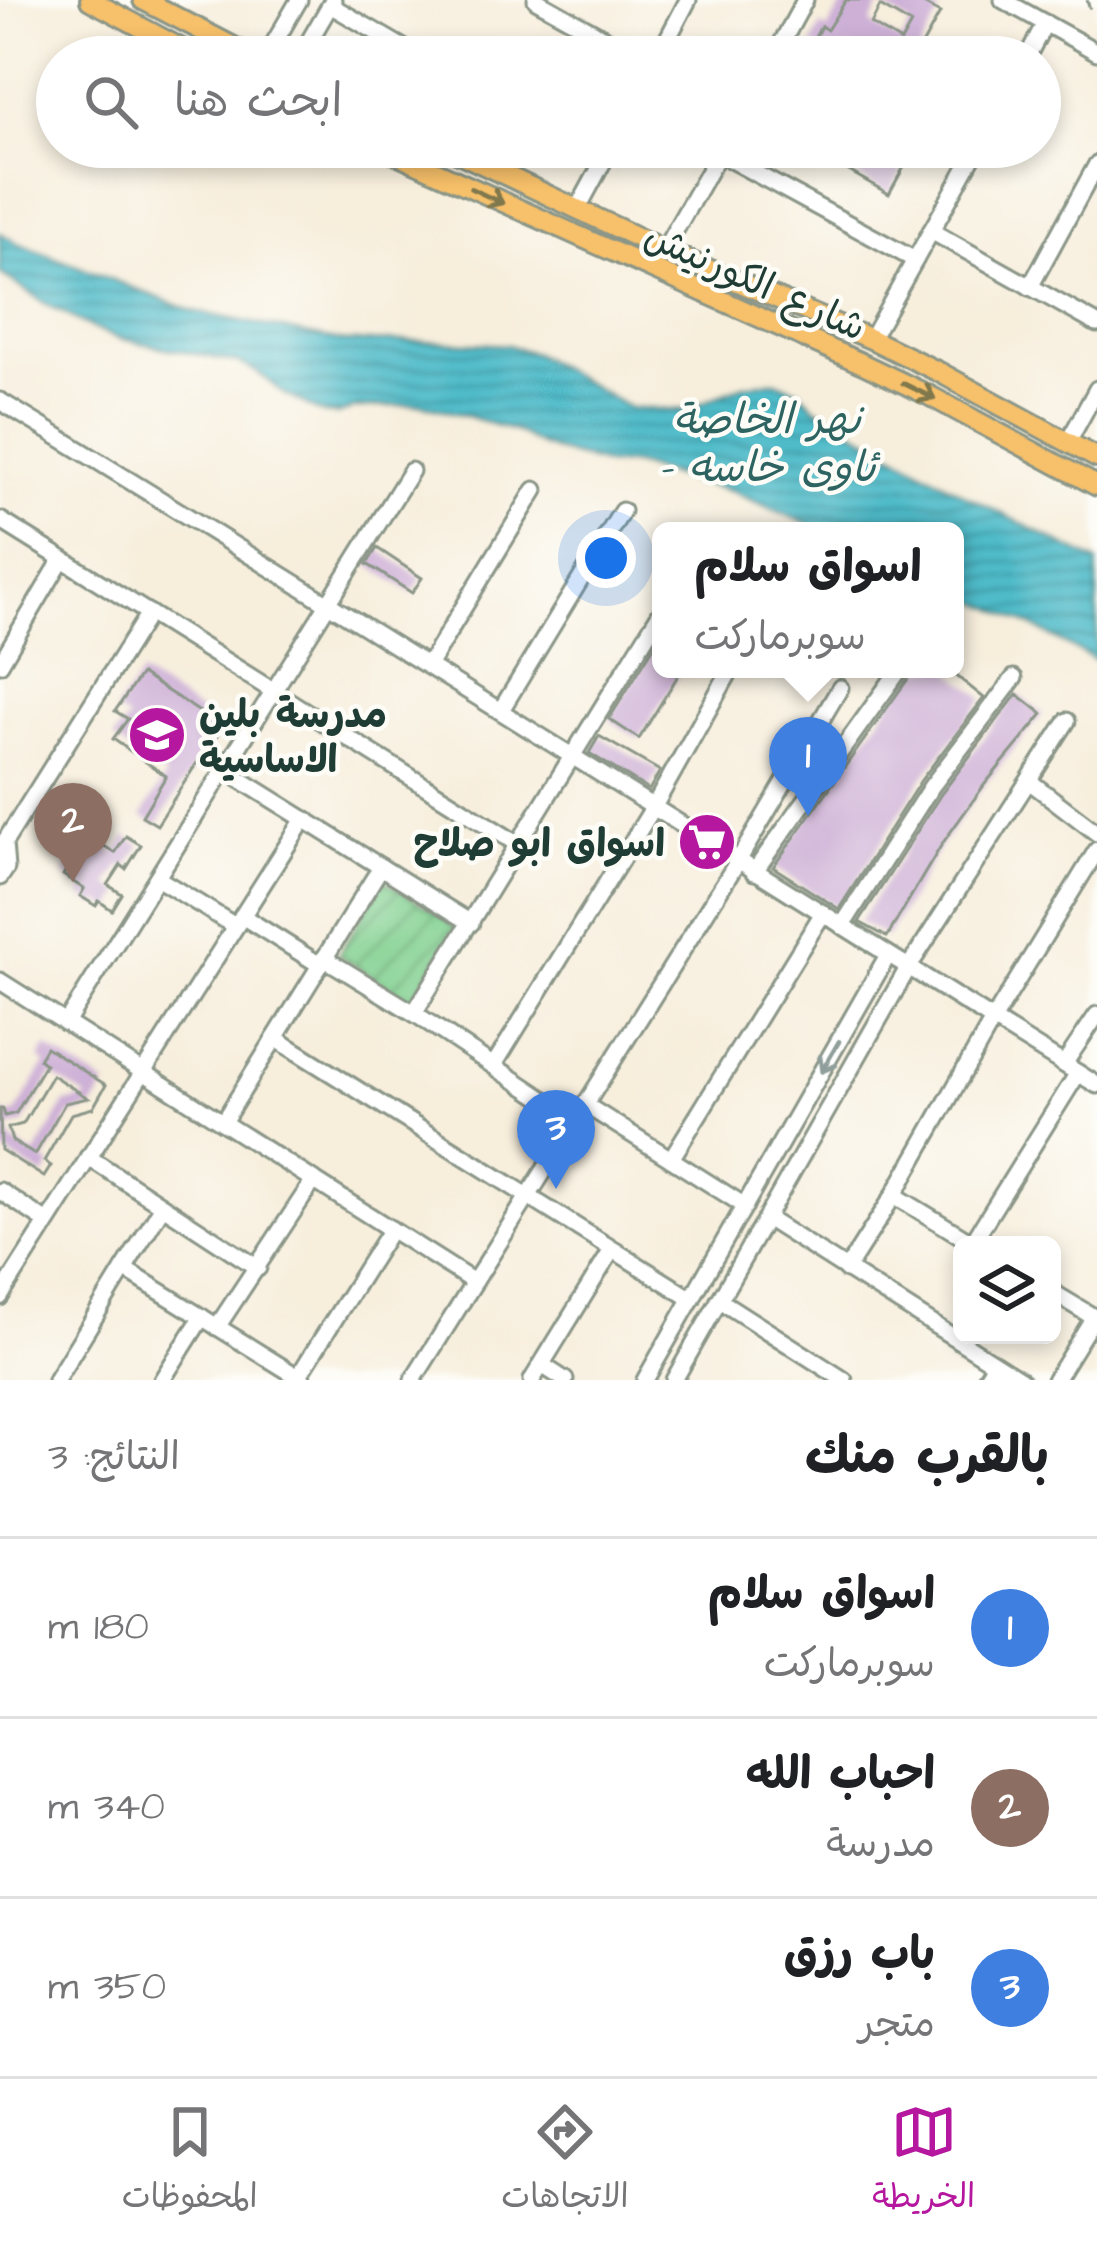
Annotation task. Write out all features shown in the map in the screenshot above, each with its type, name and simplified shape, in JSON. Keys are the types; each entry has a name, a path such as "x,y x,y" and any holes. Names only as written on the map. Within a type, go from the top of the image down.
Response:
{"main road":[{"path":"90,0 158,36"},
{"path":"143,0 213,36"},
{"name":"شارع الكورنيش","path":"427,168 878,371 1097,486"},
{"path":"449,178 450,168"},
{"name":"شارع الكورنيش","path":"492,168 664,250 871,339 1097,458"}],"street":[{"path":"278,36 298,0"},
{"path":"536,0 600,36"},
{"path":"669,36 688,0"},
{"path":"1003,0 1097,52"},
{"path":"312,36 332,3 385,36"},
{"path":"783,36 798,3"},
{"path":"1038,36 1045,23"},
{"path":"1030,287 1097,164"},
{"path":"578,208 600,168"},
{"path":"664,250 706,168"},
{"path":"750,168 915,260"},
{"path":"871,339 966,168"},
{"path":"931,231 1097,324"},
{"path":"1067,442 1097,388"},
{"path":"0,401 429,664 1097,1085"},
{"path":"66,1023 411,471"},
{"path":"429,664 535,490"},
{"path":"501,710 622,512"},
{"path":"0,520 519,845"},
{"path":"0,664 62,559"},
{"path":"2,870 4,843 149,613"},
{"path":"414,1013 652,627"},
{"path":"494,1065 653,808 726,678"},
{"path":"754,872 894,678"},
{"path":"842,926 922,800 1014,678"},
{"path":"414,1380 738,861 840,688"},
{"path":"674,1380 908,968 1067,721"},
{"path":"225,770 471,923"},
{"path":"1029,781 1097,833"},
{"path":"0,1297 304,819"},
{"path":"846,1270 1097,850"},
{"path":"223,1122 381,867"},
{"path":"158,878 414,1013 575,1120"},
{"path":"671,1159 824,913"},
{"path":"645,1380 889,956"},
{"path":"0,981 474,1282"},
{"path":"978,1236 1097,1015"},
{"path":"275,1037 692,1299"},
{"path":"584,1104 745,1206"},
{"path":"88,1157 258,1268"},
{"path":"162,1380 258,1268 314,1180"},
{"path":"0,1191 47,1222"},
{"path":"894,1195 961,1236"},
{"path":"56,1380 162,1207"},
{"path":"766,1218 1021,1380"},
{"path":"124,1269 300,1378 391,1229"},
{"path":"565,1380 537,1373 611,1250"},
{"path":"1055,1380 1096,1318 1061,1297"},
{"path":"719,1300 844,1380"},
{"path":"670,1336 692,1349"},
{"path":"985,1380 995,1364"}],"path":[{"path":"1087,0 1090,9 1097,7"}],"green space":[{"path":"384,880 458,927 411,1001 338,955"}],"water":[{"name":"نهر الخاصة - ئاوی خاسە","path":"0,233 192,311 345,342 507,345 533,353 630,408 686,410 744,385 775,381 800,391 815,407 967,496 1097,562 1097,661 964,595 964,522 803,522 733,492 633,464 607,465 421,404 324,414 284,394 240,363 96,330 0,273"}],"building":[{"path":"846,0 916,0 940,13 927,36 904,36 911,24 880,6 871,24 891,36 816,36 821,26 827,30"},
{"path":"844,168 903,168 889,194"},
{"path":"377,548 422,578 412,593 367,564"},
{"path":"652,650 652,678 676,678 639,739 609,719"},
{"path":"141,674 223,727 157,825 142,816 166,776 113,739 128,719 115,711"},
{"path":"909,678 959,678 984,698 921,780 839,909 773,867"},
{"path":"1017,694 1043,714 942,844 887,937 859,922 941,794"},
{"path":"599,736 660,771 649,790 589,753"},
{"path":"88,836 115,853 126,836 141,845 126,869 121,865 108,885 122,894 112,910 80,896 84,889 63,875"},
{"path":"46,1047 106,1085 93,1108 71,1114 44,1161 51,1166 44,1177 1,1150 0,1109 5,1116 16,1113 45,1064 39,1059","holes":["52,1075 88,1098 65,1103 35,1155 12,1141 8,1128 23,1124"]}],"place":[{"name":"مدرسة بلين الاساسية","path":"157,735"},
{"name":"اسواق سلام","path":"808,816"},
{"name":"اسواق ابو صلاح","path":"707,842"},
{"name":"احباب الله","path":"73,882"},
{"name":"باب رزق","path":"556,1189"}]}
